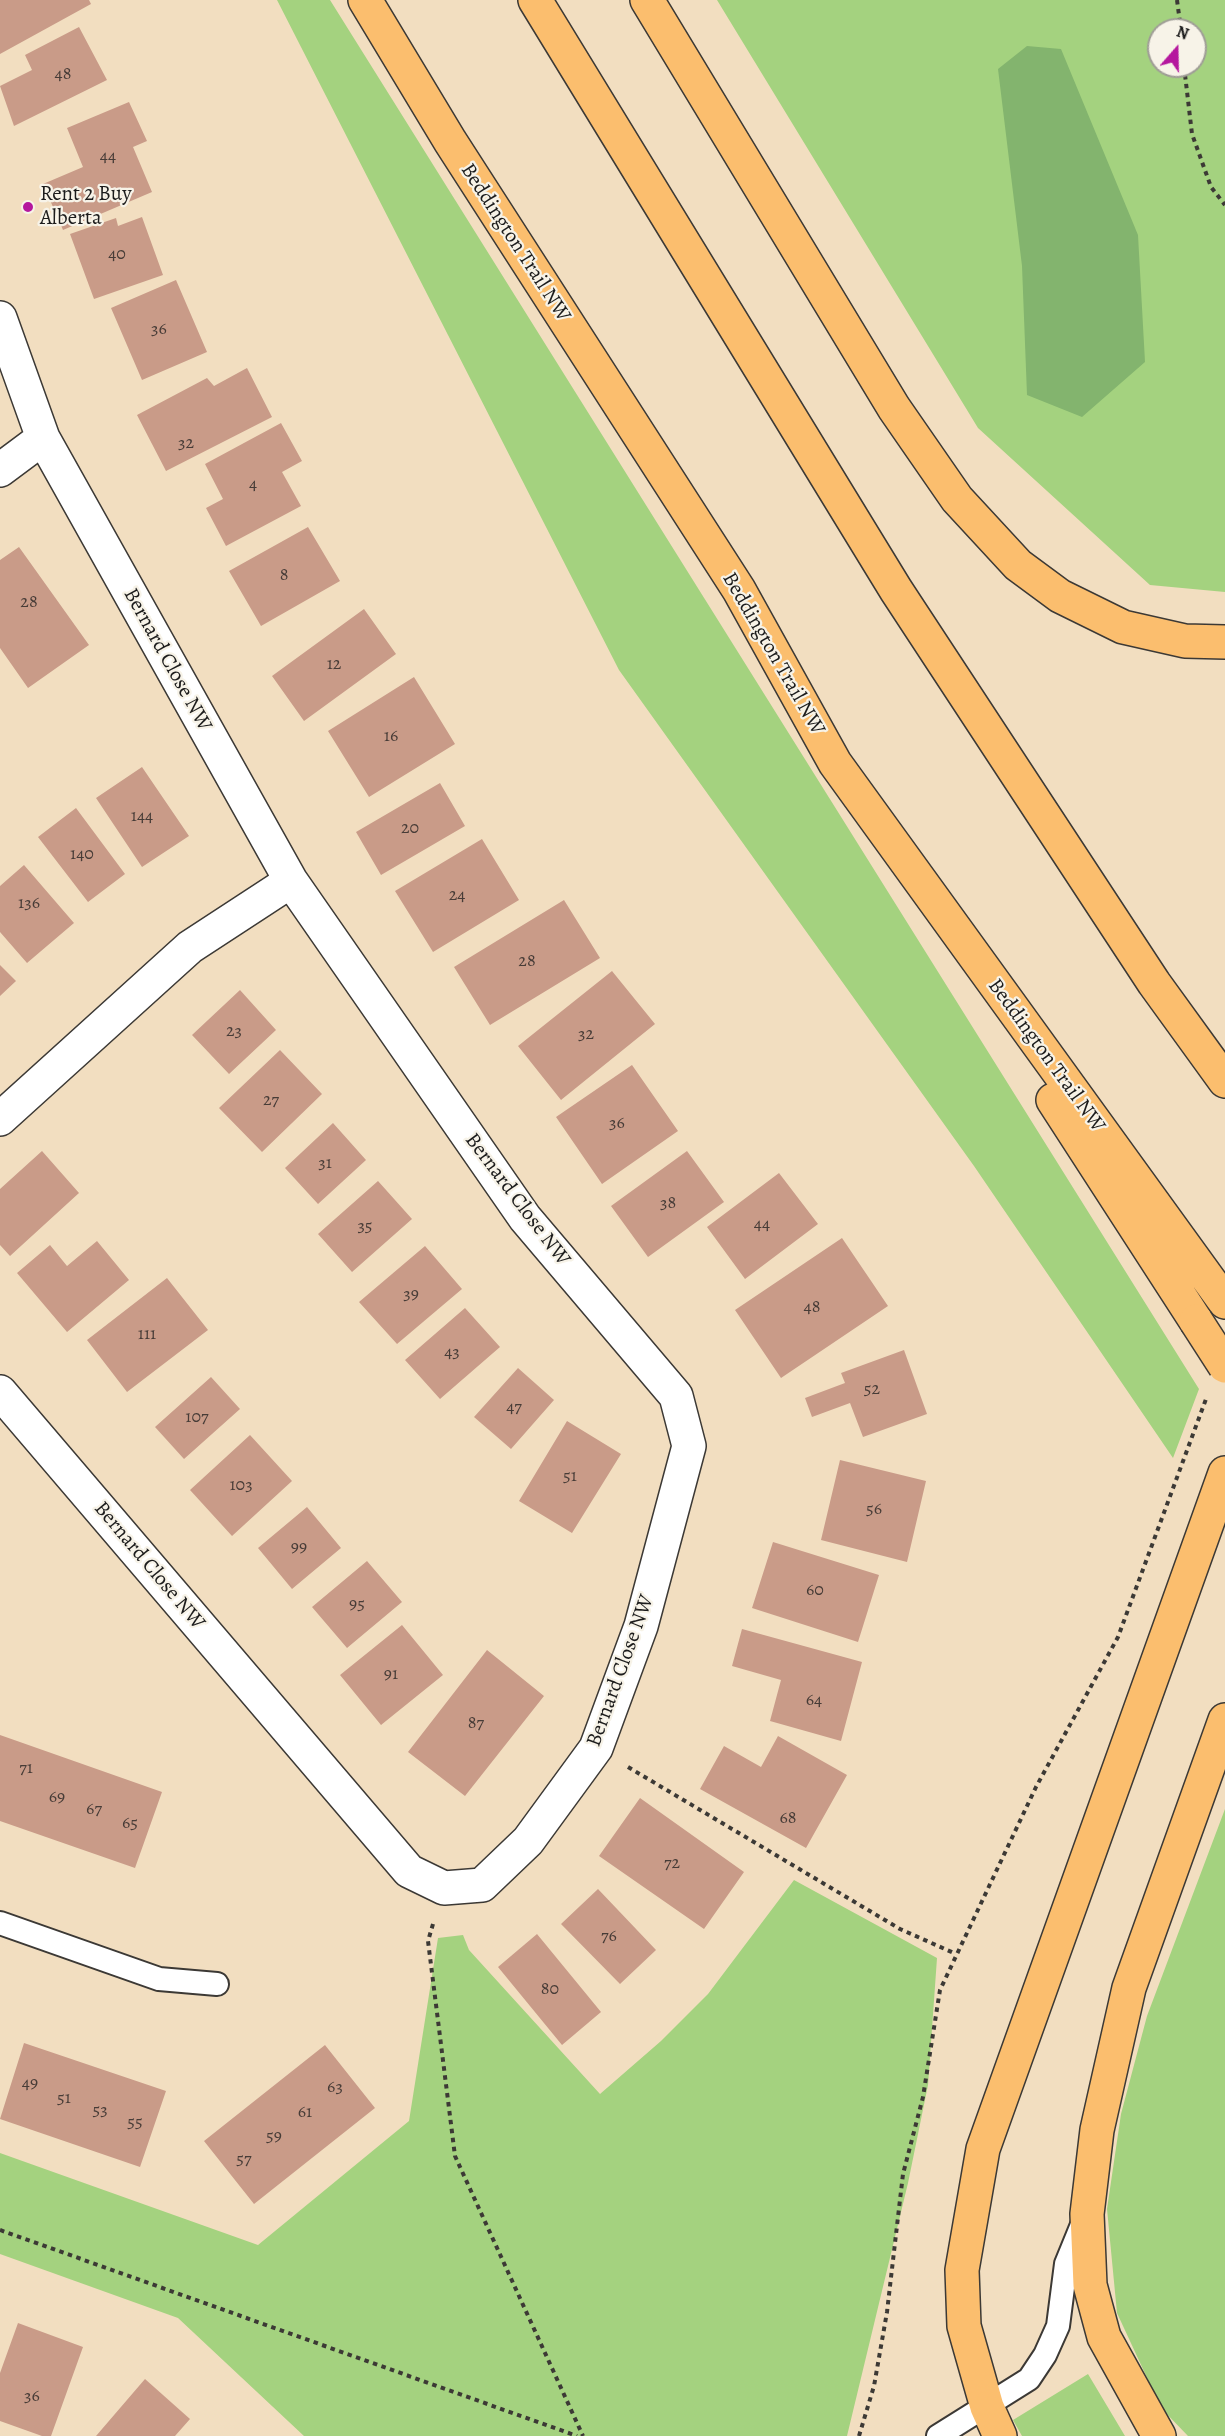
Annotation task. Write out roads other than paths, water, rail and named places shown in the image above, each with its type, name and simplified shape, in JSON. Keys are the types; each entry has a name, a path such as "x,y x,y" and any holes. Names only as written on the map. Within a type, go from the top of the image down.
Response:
{"main road":[{"name":"Beddington Trail NW","path":"365,0 450,141 739,590 836,763 1219,1295"},
{"path":"534,0 896,590 1154,983 1225,1081"},
{"path":"647,0 894,408 957,499 1018,565 1060,596 1122,627 1185,641 1225,642"},
{"path":"836,763 1225,1366"},
{"path":"993,2422 964,2326 962,2270 983,2149 1225,1473"},
{"path":"1159,2436 1104,2337 1090,2285 1087,2214 1097,2130 1129,1988 1225,1720"}],"street":[{"name":"Bernard Close NW","path":"0,318 43,438 291,881 525,1218 676,1396 689,1446 641,1626 596,1749 528,1842 482,1886 444,1888 409,1870 0,1392"},
{"path":"0,470 43,438"},
{"path":"0,1119 190,947 291,881"}],"lane":[{"path":"0,1923 159,1979 218,1984"},
{"path":"942,2434 993,2422 1029,2379 1045,2355 1058,2326 1066,2264 1087,2214"}],"place":[{"name":"Rent 2 Buy Alberta","path":"28,207"}]}
